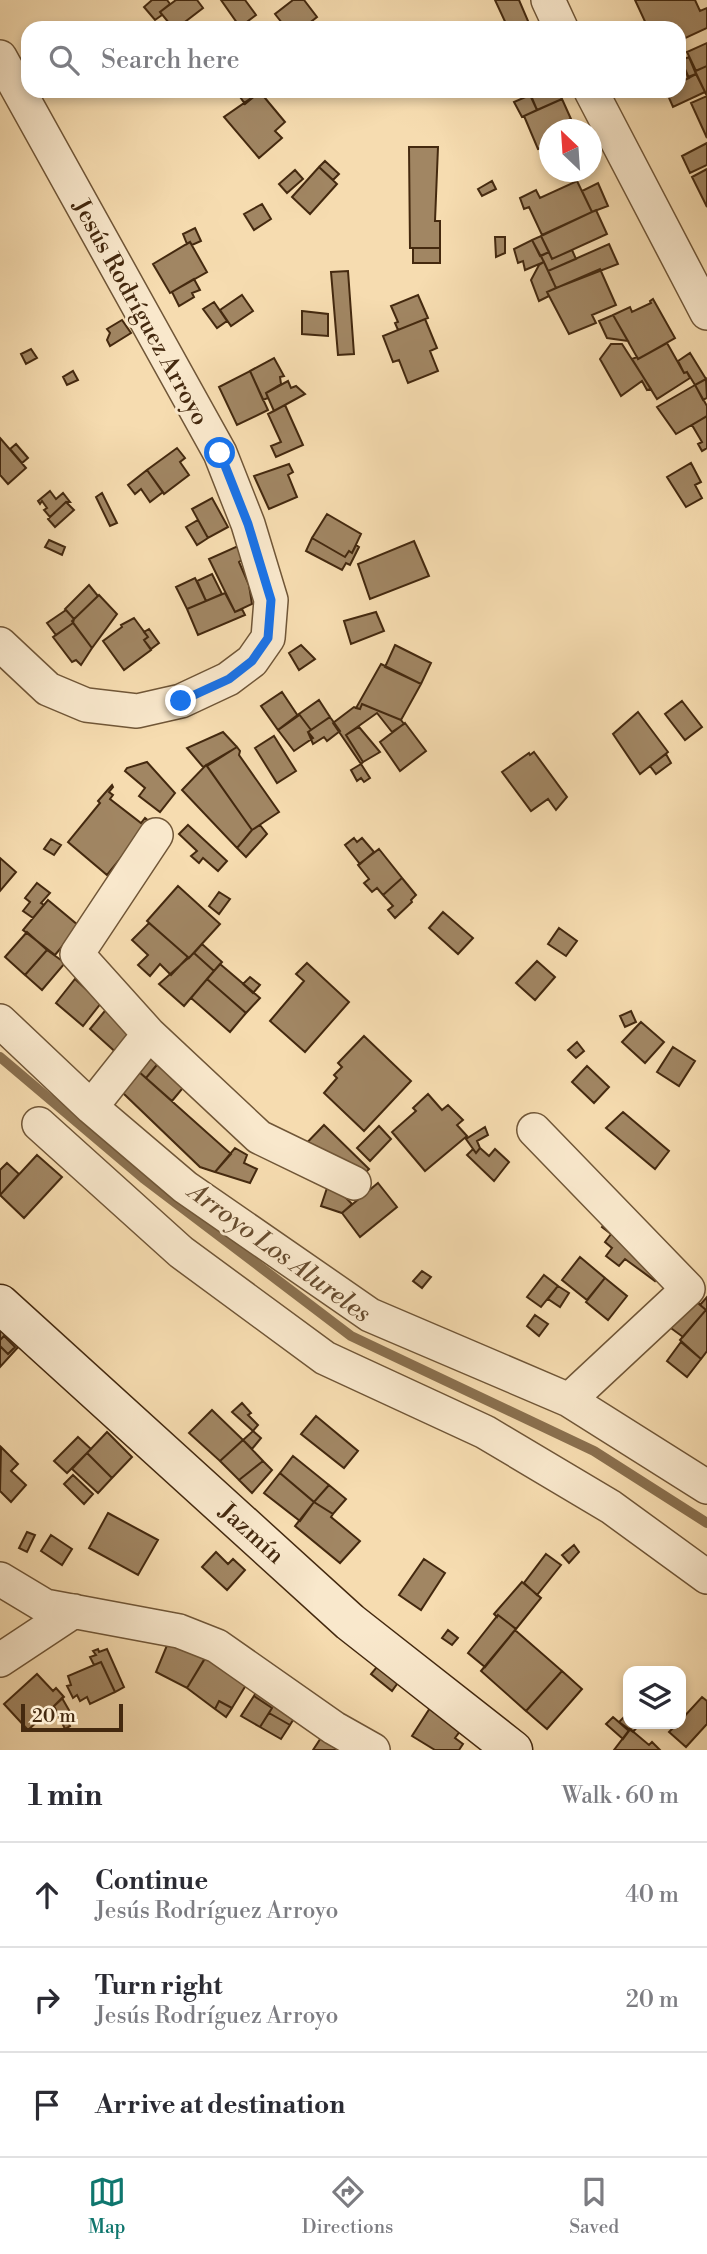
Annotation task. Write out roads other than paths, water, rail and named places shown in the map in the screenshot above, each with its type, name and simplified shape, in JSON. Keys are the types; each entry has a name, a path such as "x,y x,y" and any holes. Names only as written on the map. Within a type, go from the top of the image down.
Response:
{"main road":[{"name":"Jazmín","path":"0,1304 350,1622 513,1750"}],"street":[{"path":"548,0 558,21"},
{"name":"Jesús Rodríguez Arroyo","path":"0,57 21,95"},
{"name":"Jesús Rodríguez Arroyo","path":"0,645 48,689 86,705 137,711 181,701 229,679 252,661 268,638 271,600 248,524 220,453 23,98"},
{"path":"595,98 698,275 707,313"},
{"path":"156,835 77,954 149,1034 259,1137 355,1182"},
{"path":"0,1021 91,1107 185,1187 370,1315 569,1401 707,1487"},
{"path":"91,1107 149,1034"},
{"path":"39,1124 181,1252 325,1358 485,1432 611,1507 707,1577"},
{"path":"534,1130 688,1289 569,1401"},
{"path":"0,1579 46,1606 179,1631 217,1647 334,1728 373,1750"},
{"path":"0,1660 74,1611"}],"waterway":[{"name":"Arroyo Los Alureles","path":"0,1057 143,1178 351,1336 594,1451 707,1523"}]}
